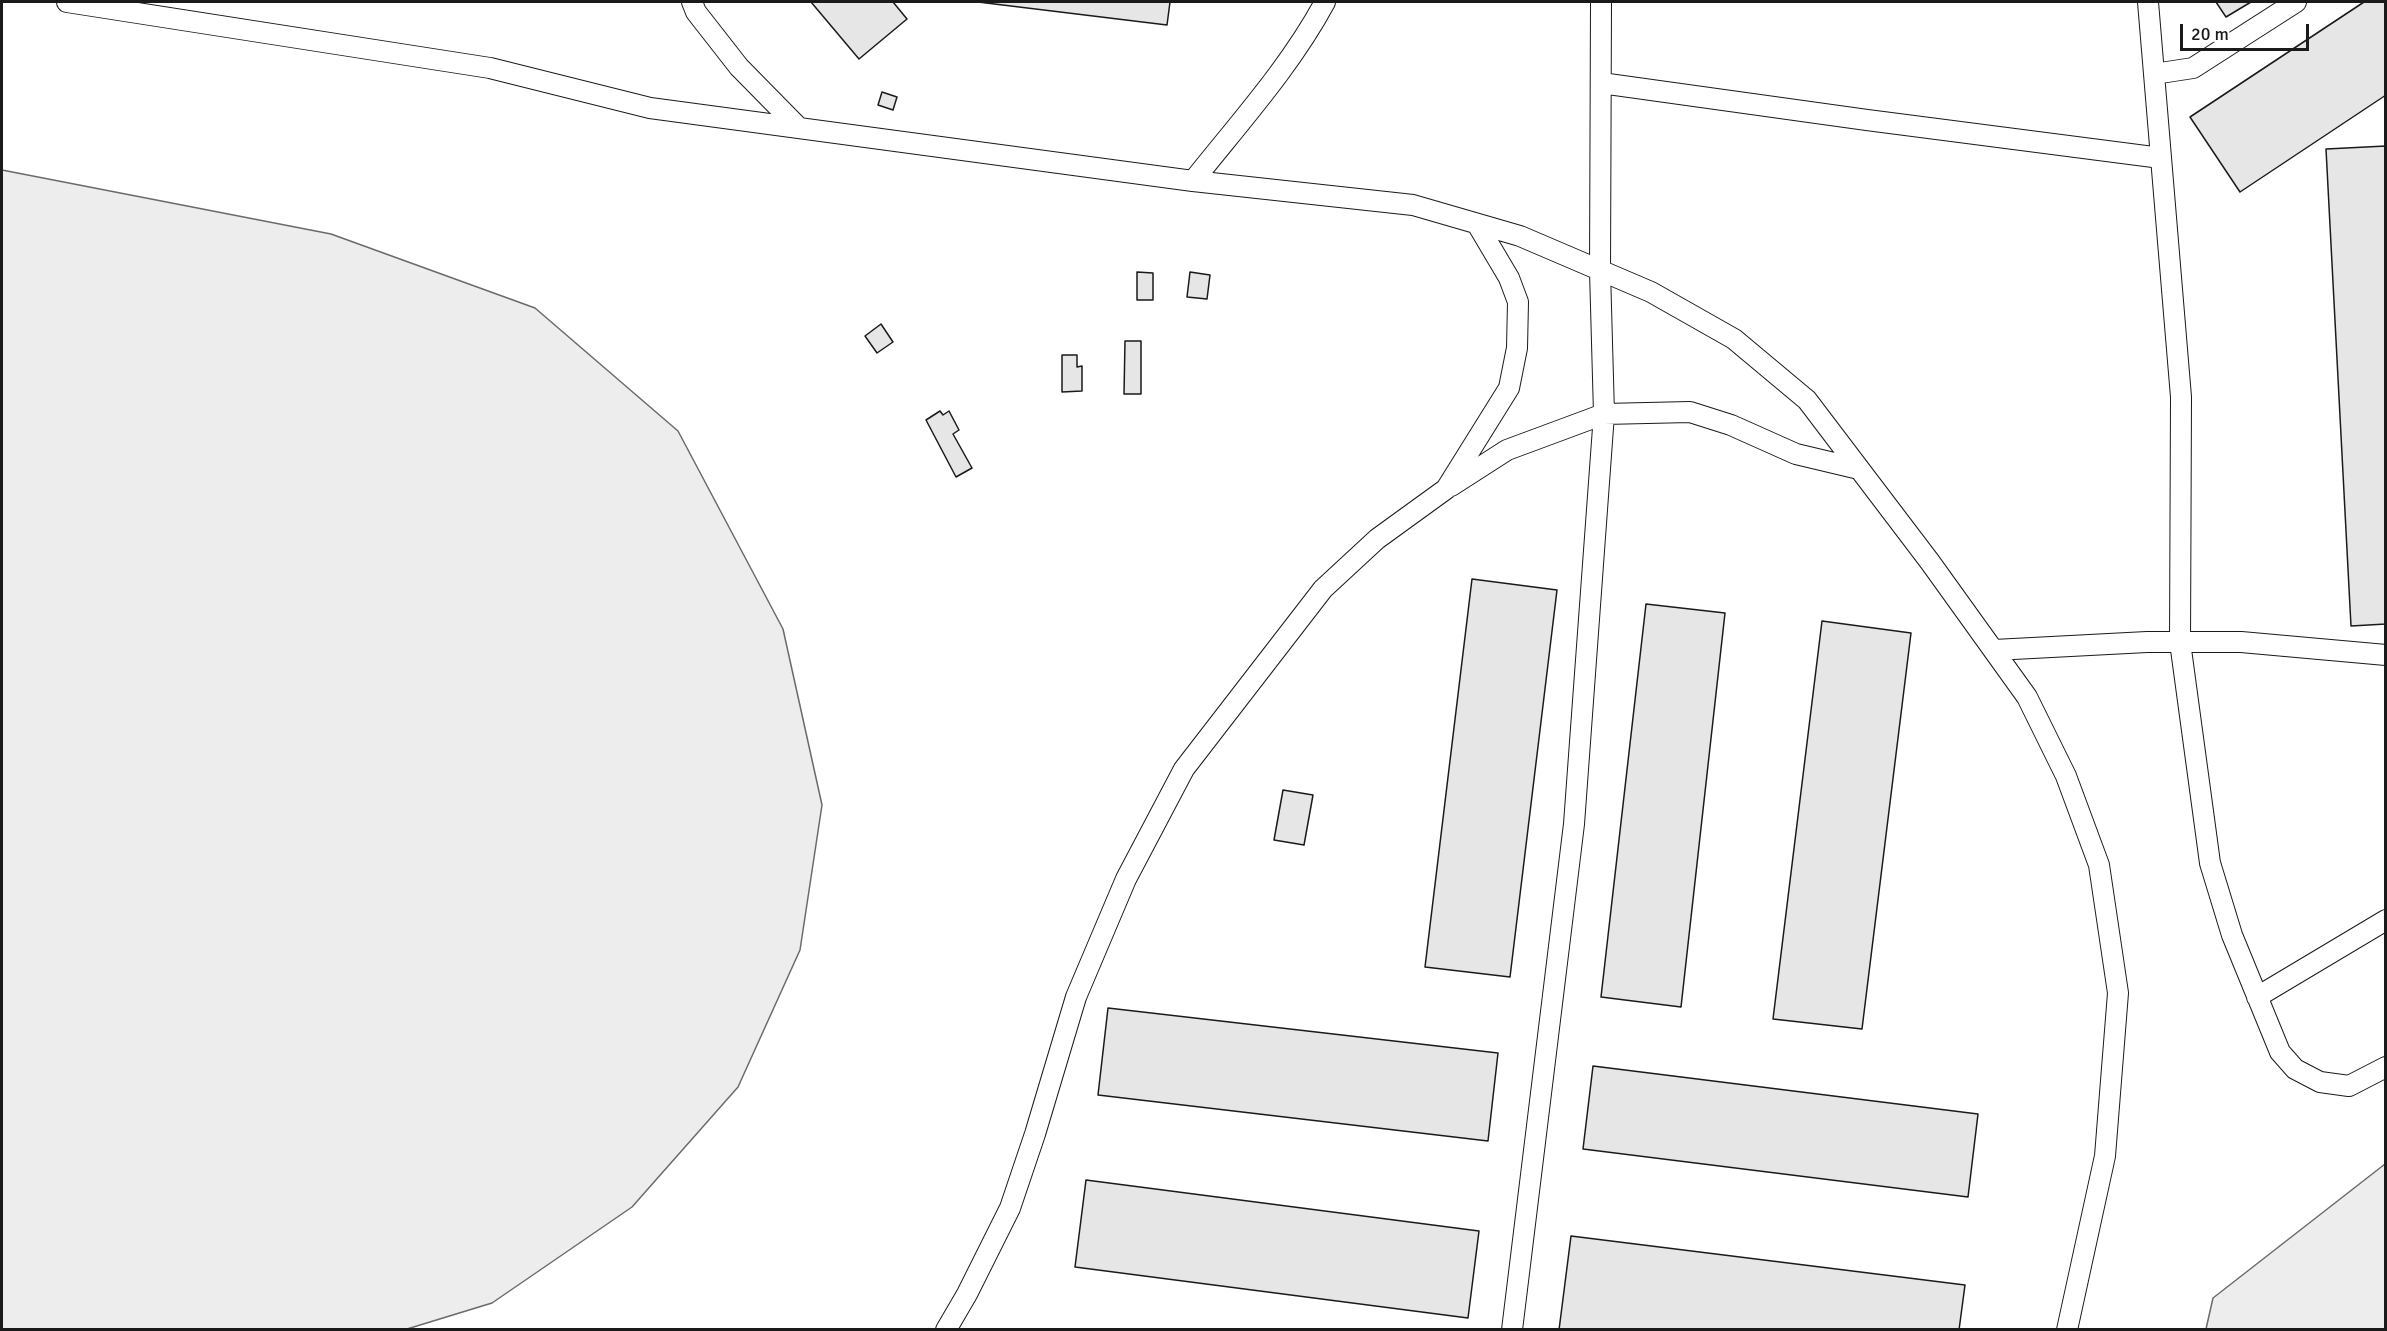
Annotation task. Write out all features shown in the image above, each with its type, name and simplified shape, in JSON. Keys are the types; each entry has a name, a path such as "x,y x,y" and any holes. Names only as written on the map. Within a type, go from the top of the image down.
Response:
{"lane":[{"path":"67,2 490,68 650,108 1193,181 1413,205 1520,236 1651,292 1734,339 1807,400 1994,650 2032,707 2066,776 2099,865 2118,993 2105,1156 2067,1329"},
{"path":"692,2 696,12 739,67 799,128"},
{"path":"1193,181 1267,88 1312,26 1325,2"},
{"path":"1512,1329 1574,825 1604,414 1600,271 1601,2"},
{"path":"2148,2 2181,397 2180,642 2210,863 2232,935 2280,1052 2295,1069 2320,1082 2349,1086 2385,1066"},
{"path":"2154,74 2193,68 2296,2"},
{"path":"1601,82 1879,122 2161,158"},
{"path":"1446,489 1509,388 1517,348 1518,302 1509,278 1477,224"},
{"path":"946,1329 967,1294 1010,1208 1076,997 1126,879 1184,769 1323,589 1377,539 1446,489 1507,450 1604,414 1690,412 1731,425 1796,454 1859,469"},
{"path":"1994,650 2147,642 2241,642 2385,655"},
{"path":"2257,997 2385,920"}],"shaded area":[{"path":"2,170 331,234 535,308 678,431 783,629 822,805 800,950 738,1087 632,1207 492,1303 407,1329 2,1329"},
{"path":"2385,1164 2385,1329 2206,1329 2213,1298"}],"building":[{"path":"811,2 893,2 907,19 859,59"},
{"path":"978,2 1170,2 1167,25"},
{"path":"2216,2 2251,2 2226,17"},
{"path":"2364,2 2386,2 2386,95 2240,192 2190,117"},
{"path":"882,92 897,97 893,110 878,105"},
{"path":"2386,146 2386,624 2351,626 2326,149"},
{"path":"1137,272 1153,273 1153,300 1137,300"},
{"path":"1190,272 1210,275 1207,299 1187,297"},
{"path":"881,324 893,342 877,353 865,336"},
{"path":"1125,341 1141,341 1141,394 1124,394"},
{"path":"1062,355 1077,355 1077,367 1082,366 1082,391 1062,392"},
{"path":"940,411 943,415 949,411 959,430 953,434 972,468 956,477 926,420"},
{"path":"1472,579 1557,590 1510,977 1425,967"},
{"path":"1646,604 1725,613 1681,1007 1601,997"},
{"path":"1822,621 1911,633 1862,1029 1773,1019"},
{"path":"1283,790 1313,795 1304,845 1274,840"},
{"path":"1108,1008 1498,1053 1488,1141 1098,1095"},
{"path":"1593,1066 1978,1114 1968,1197 1583,1149"},
{"path":"1086,1180 1479,1231 1468,1318 1075,1267"},
{"path":"1571,1236 1965,1285 1959,1330 1559,1330"}]}
